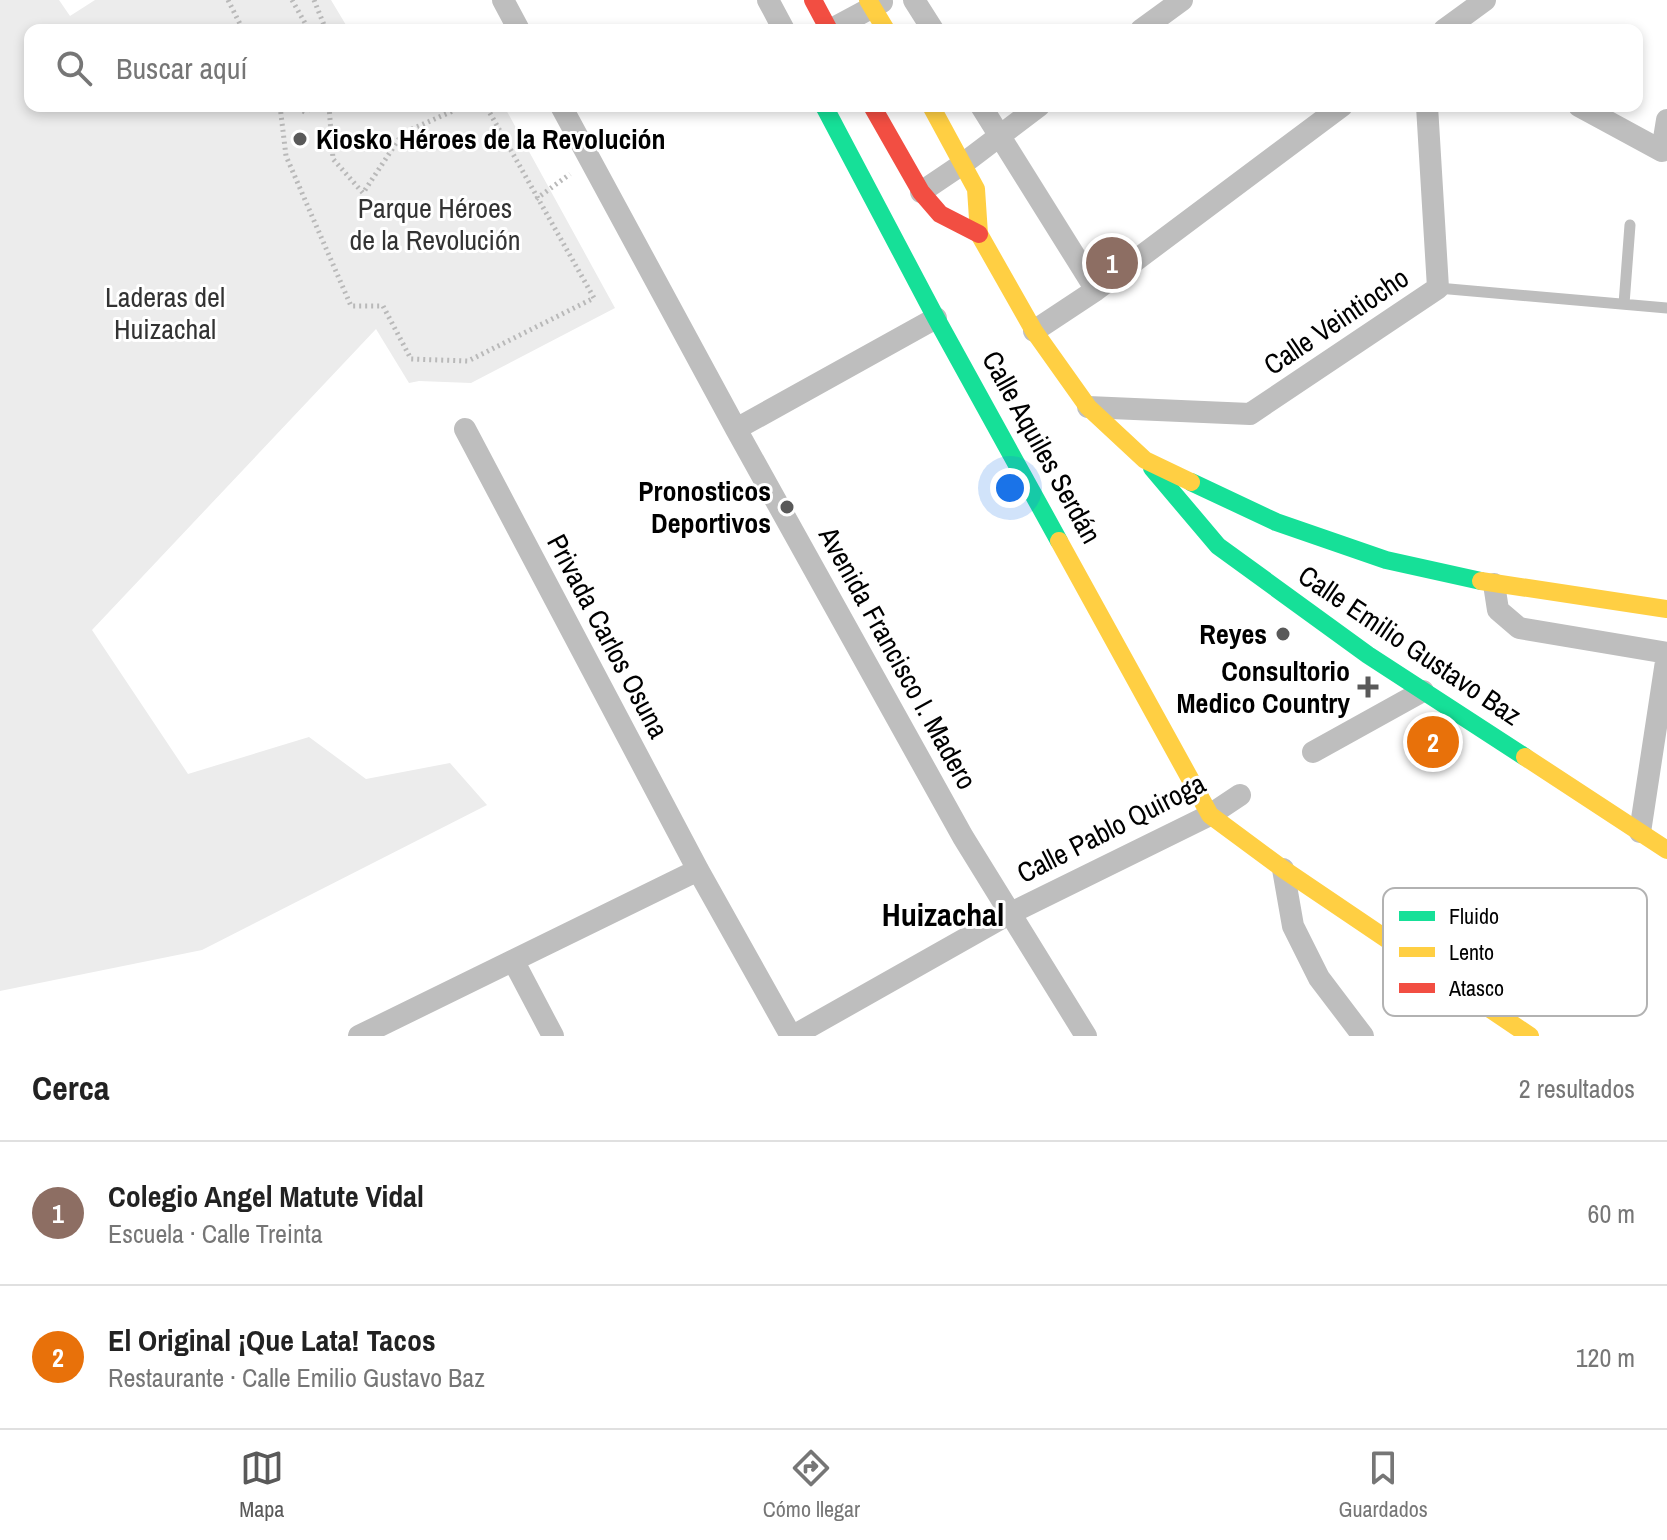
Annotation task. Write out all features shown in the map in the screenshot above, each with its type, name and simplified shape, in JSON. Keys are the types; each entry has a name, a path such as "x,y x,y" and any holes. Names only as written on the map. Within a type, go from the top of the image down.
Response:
{"main road":[{"path":"813,0 827,24"},
{"path":"876,3 884,24"},
{"name":"Calle Aquiles Serdán","path":"827,112 936,318 1210,815"},
{"path":"875,112 921,192 940,214 979,234"},
{"path":"934,112 976,189 979,234 1034,331 1088,407 1145,460 1276,522 1386,560 1494,584 1667,609"},
{"name":"Calle Emilio Gustavo Baz","path":"1145,460 1218,546 1368,655 1667,850"},
{"path":"1210,815 1383,937"},
{"path":"1500,1016 1530,1036"}],"street":[{"path":"503,0 516,24"},
{"path":"768,0 781,24"},
{"path":"914,0 929,24"},
{"path":"1149,24 1182,0"},
{"path":"1452,24 1485,0"},
{"path":"840,24 876,3"},
{"name":"Avenida Francisco I. Madero","path":"564,112 963,837 1086,1036"},
{"path":"985,112 1096,290"},
{"path":"921,192 1031,112"},
{"path":"1034,331 1096,290 1334,112"},
{"name":"Calle Veintiocho","path":"1088,407 1250,414 1438,288 1427,112"},
{"path":"1590,112 1662,151 1667,120"},
{"path":"736,429 936,318"},
{"name":"Privada Carlos Osuna","path":"465,429 698,870 792,1036"},
{"path":"1494,584 1498,610 1519,628 1667,654 1640,832"},
{"path":"1313,752 1423,691"},
{"name":"Calle Pablo Quiroga","path":"792,1036 1009,914 1210,815 1240,795"},
{"path":"1283,869 1293,926 1319,978 1363,1036"},
{"path":"359,1036 698,870"},
{"path":"514,962 553,1036"}],"lane":[{"path":"1624,304 1630,225"},
{"path":"1438,288 1667,308"}],"path":[{"path":"228,0 240,24"},
{"path":"292,0 306,24"},
{"path":"314,0 324,24"},
{"path":"281,112 286,156 351,306 383,306 411,359 468,361 594,298 489,112"},
{"path":"329,112 333,159 363,193 403,133 450,112"},
{"path":"536,199 591,160"}],"green space":[{"name":"Laderas del Huizachal","path":"0,0 59,0 70,16 95,0 331,0 345,24 24,24 24,112 507,112 615,308 471,383 409,383 376,329 92,630 188,774 309,737 366,779 450,763 487,805 202,950 0,991"}],"traffic: fast":[{"path":"827,112 1059,541"},
{"path":"1152,468 1218,546 1368,655 1525,757"},
{"path":"1191,482 1276,522 1386,560 1481,581"}],"traffic: slow":[{"path":"868,0 882,24"},
{"path":"934,112 976,189 979,234 1034,331 1088,407 1145,460 1191,482"},
{"path":"1059,541 1210,815 1383,937"},
{"path":"1481,581 1667,609"},
{"path":"1525,757 1667,850"},
{"path":"1500,1016 1530,1036"}],"traffic: jam":[{"path":"813,0 826,24"},
{"path":"875,112 921,192 940,214 979,234"}],"place":[{"name":"Kiosko Héroes de la Revolución","path":"300,139"},
{"name":"Colegio Angel Matute Vidal","path":"1112,263"},
{"name":"Pronosticos Deportivos","path":"787,507"},
{"name":"Reyes","path":"1283,634"},
{"name":"Consultorio Medico Country","path":"1368,687"},
{"name":"El Original ¡Que Lata! Tacos","path":"1433,742"}],"district":[{"name":"Huizachal","path":"943,914"}],"park label":[{"name":"Parque Héroes de la Revolución","path":"435,224"}]}
